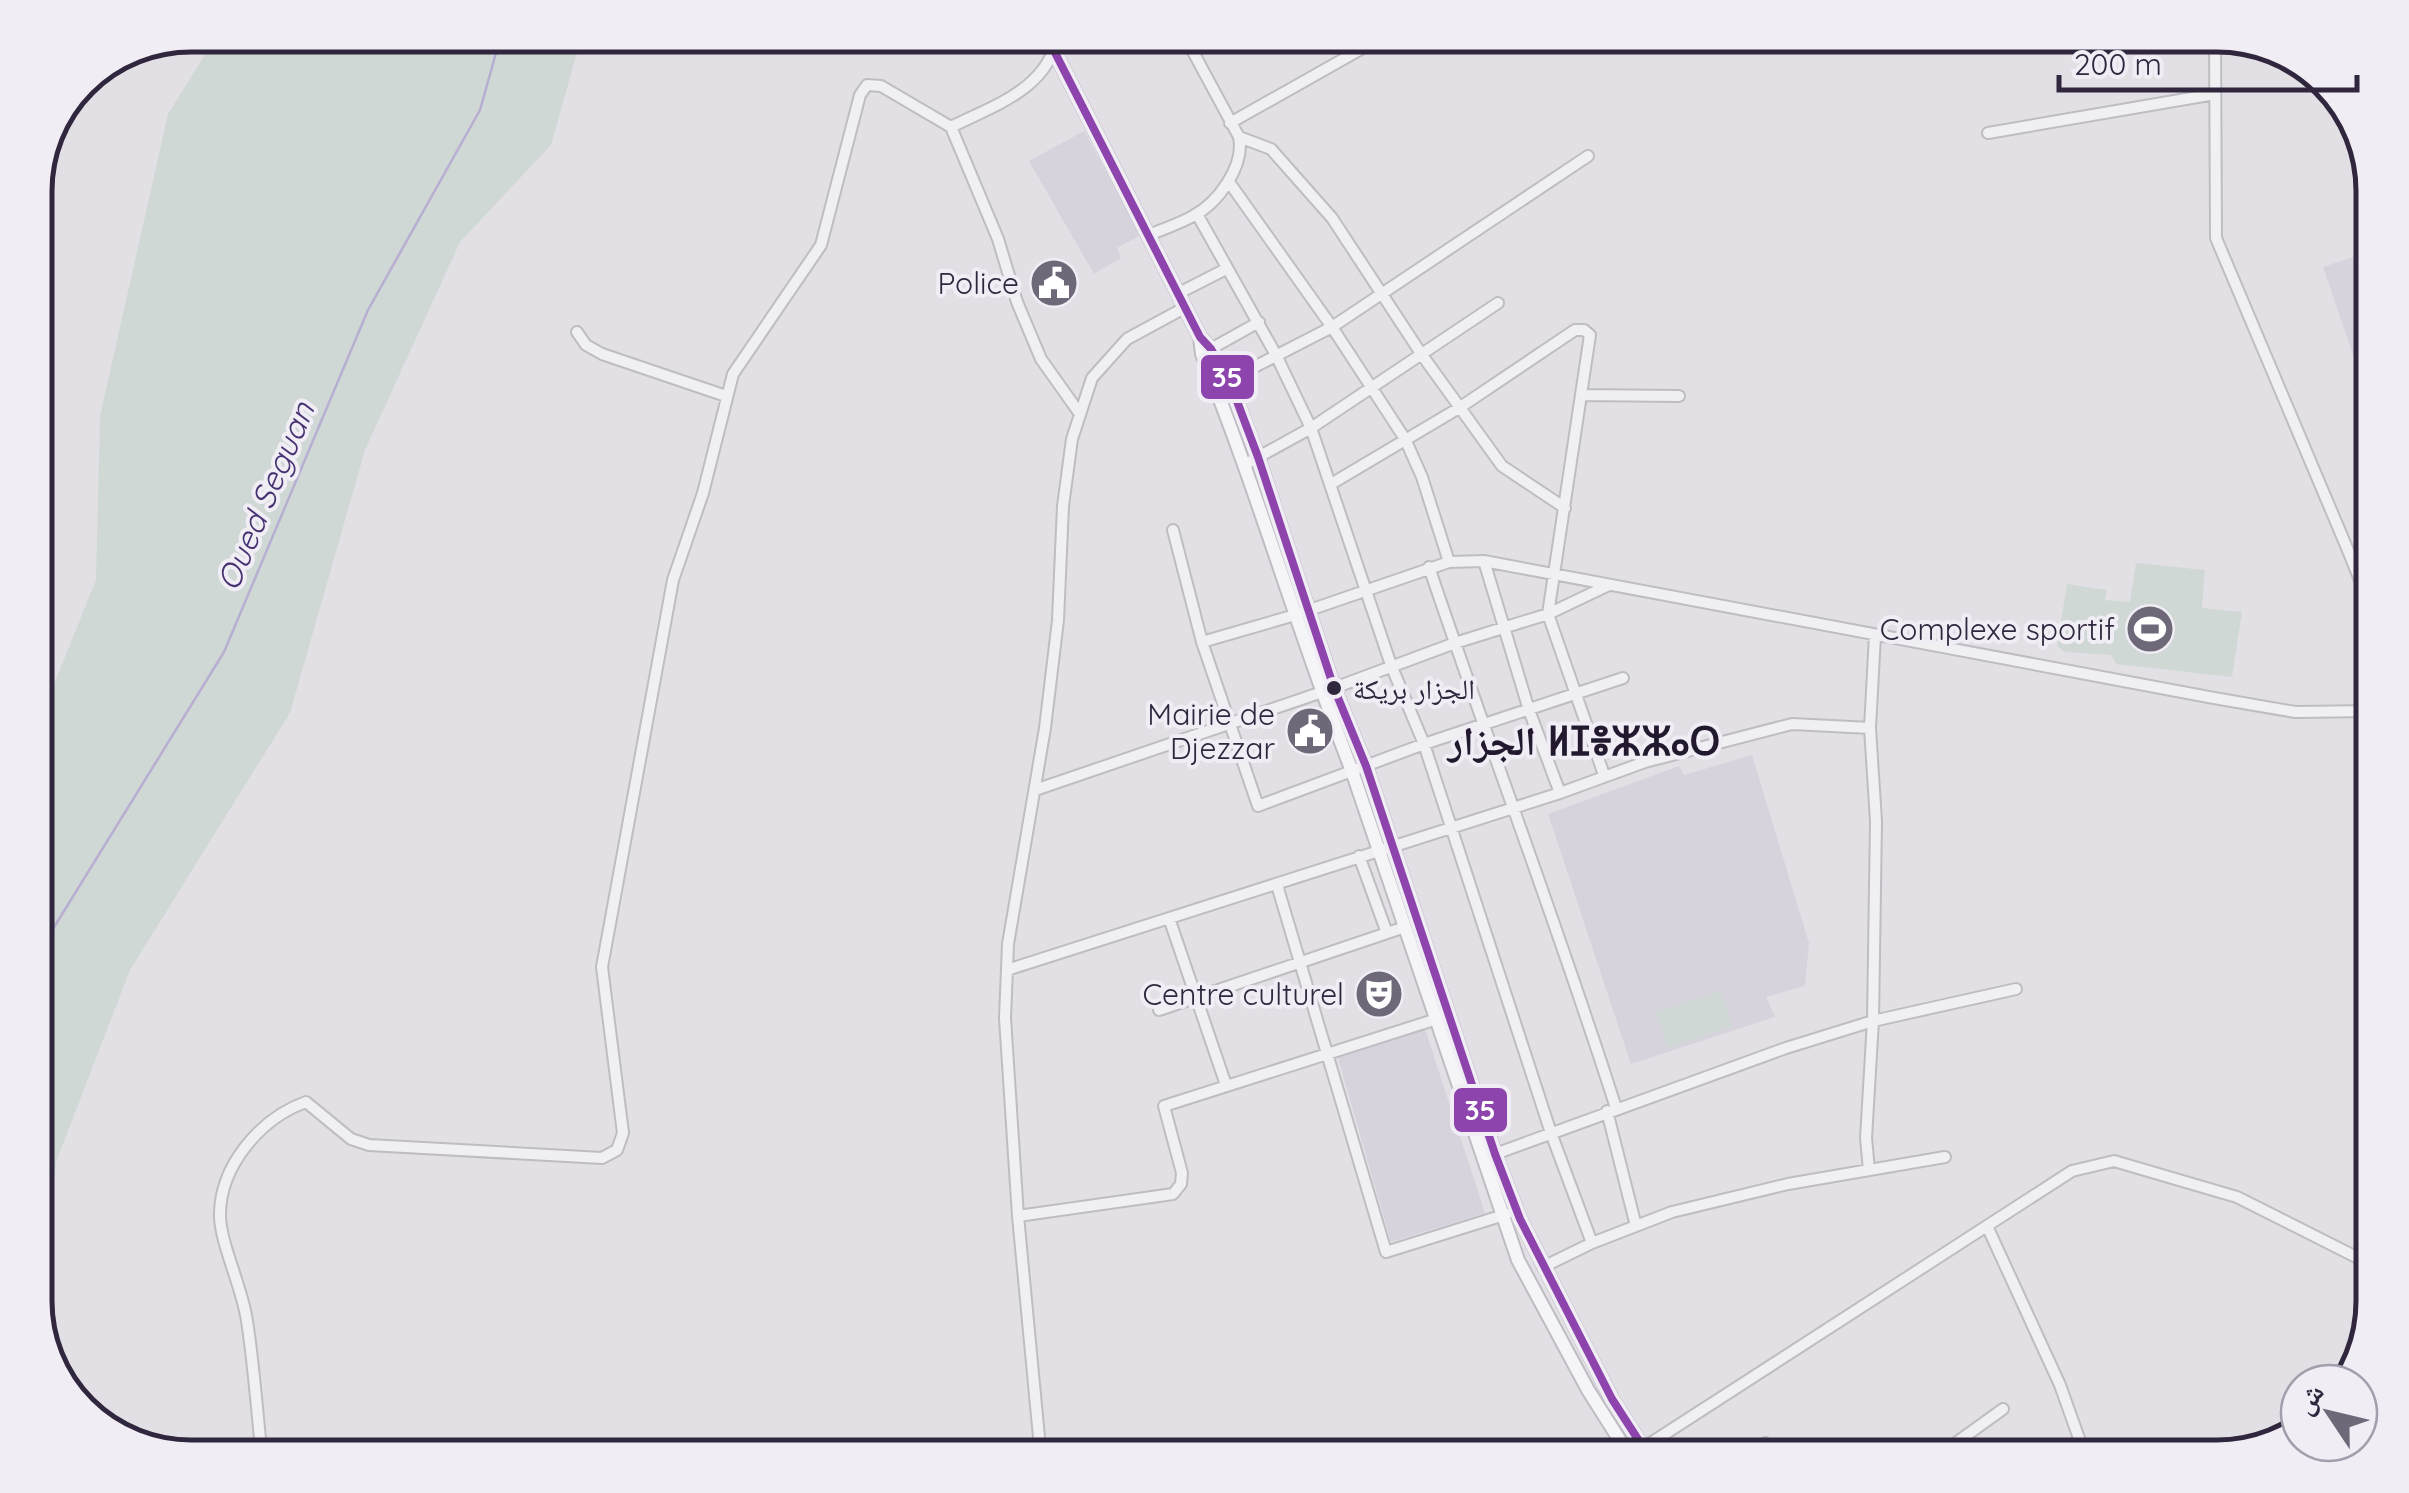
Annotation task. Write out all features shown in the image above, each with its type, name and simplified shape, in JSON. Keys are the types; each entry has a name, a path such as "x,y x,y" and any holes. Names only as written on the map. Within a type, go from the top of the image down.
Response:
{"main road":[{"path":"1054,54 1206,351 1216,388 1450,1014 1495,1154 1543,1267 1612,1399 1639,1440"},
{"path":"1206,351 1229,380 1258,457 1301,612"},
{"path":"1386,848 1404,928 1502,1215 1535,1294 1619,1440"}],"street":[{"path":"1149,235 1197,214 1228,182 1241,148 1239,137 1193,52"},
{"path":"1230,123 1356,52"},
{"path":"2214,52 2216,238 2356,570"},
{"path":"951,127 1030,87 1054,54"},
{"path":"260,1440 247,1318 220,1217 227,1182 243,1148 259,1129 283,1110 306,1102 351,1139 369,1145 602,1158 616,1150 623,1133 602,967 673,580 703,493 733,374 820,245 860,95 868,84 881,86 951,127 998,239 1017,302 1041,360 1080,414"},
{"path":"1988,133 2215,94"},
{"path":"1239,137 1271,148 1332,218 1422,355 1502,466 1566,508"},
{"path":"1216,388 1332,327 1588,156"},
{"path":"1228,182 1332,327 1405,439 1422,477 1448,562"},
{"path":"1197,214 1276,354 1310,428 1392,665 1424,744 1551,1133 1592,1243"},
{"path":"1178,293 1226,269"},
{"path":"1244,464 1310,428 1498,303"},
{"path":"1040,1440 1018,1216 1006,1018 1007,970 1058,620 1063,506 1072,439 1092,378 1127,338 1186,308"},
{"path":"1206,351 1259,322"},
{"path":"1331,484 1459,408 1575,330 1590,334 1548,614 1604,775"},
{"path":"577,332 586,344 602,354 726,396"},
{"path":"1581,395 1680,396"},
{"path":"1173,530 1202,642 1258,806 1424,744 1624,678"},
{"path":"1484,561 1560,793"},
{"path":"1202,642 1430,567 1484,561 2295,712 2356,710"},
{"path":"1430,567 1482,725 1561,936 1611,1110 1636,1226"},
{"path":"1035,790 1548,614 1610,585"},
{"path":"1869,1170 1866,1138 1873,1022 1876,821 1870,728 1875,635"},
{"path":"1007,970 1560,793 1604,775 1792,724 1870,728"},
{"path":"1359,856 1387,933"},
{"path":"1277,885 1330,1052 1386,1252 1518,1210"},
{"path":"1170,918 1226,1085"},
{"path":"1159,1010 1404,928"},
{"path":"1495,1154 1786,1048 1873,1022 2016,989"},
{"path":"1018,1216 1173,1194 1181,1184 1182,1173 1164,1106 1450,1014"},
{"path":"1543,1267 1672,1212 1788,1184 1945,1157"},
{"path":"1666,1440 2072,1171 2114,1161 2236,1197 2356,1257"},
{"path":"1987,1226 2060,1386 2080,1440"},
{"path":"1960,1440 2003,1409"}],"shaded area":[{"path":"206,52 577,52 551,145 460,242 365,450 290,713 130,970 56,1162 53,1193 53,687 96,580 100,416 168,114"},
{"path":"1084,131 1141,235 1117,248 1121,258 1094,274 1029,161"},
{"path":"2356,256 2356,364 2323,267"},
{"name":"Complexe sportif","path":"2136,563 2205,570 2202,608 2242,612 2232,677 2116,664 2111,655 2065,652 2057,646 2067,584 2107,590 2105,600 2130,602"},
{"path":"1752,755 1809,943 1805,986 1766,997 1775,1017 1631,1064 1548,814 1679,766 1684,775"},
{"path":"1721,991 1732,1026 1668,1048 1656,1012"},
{"path":"1425,1029 1485,1213 1391,1242 1338,1058"}],"waterway":[{"name":"Oued Seguan","path":"53,929 224,652 368,310 480,110 496,52"}],"transit line":[{"name":"35","path":"1055,52 1200,337 1229,380 1520,1219 1612,1399 1638,1440"}],"place":[{"name":"Police","path":"1054,283"},
{"name":"Complexe sportif","path":"2150,629"},
{"name":"الجزار بريكة","path":"1334,688"},
{"name":"Mairie de Djezzar","path":"1310,731"},
{"name":"Centre culturel","path":"1379,994"}],"district":[{"name":"الجزار ⵍⵊⴻⵣⵣⴰⵔ","path":"1584,740"}]}
